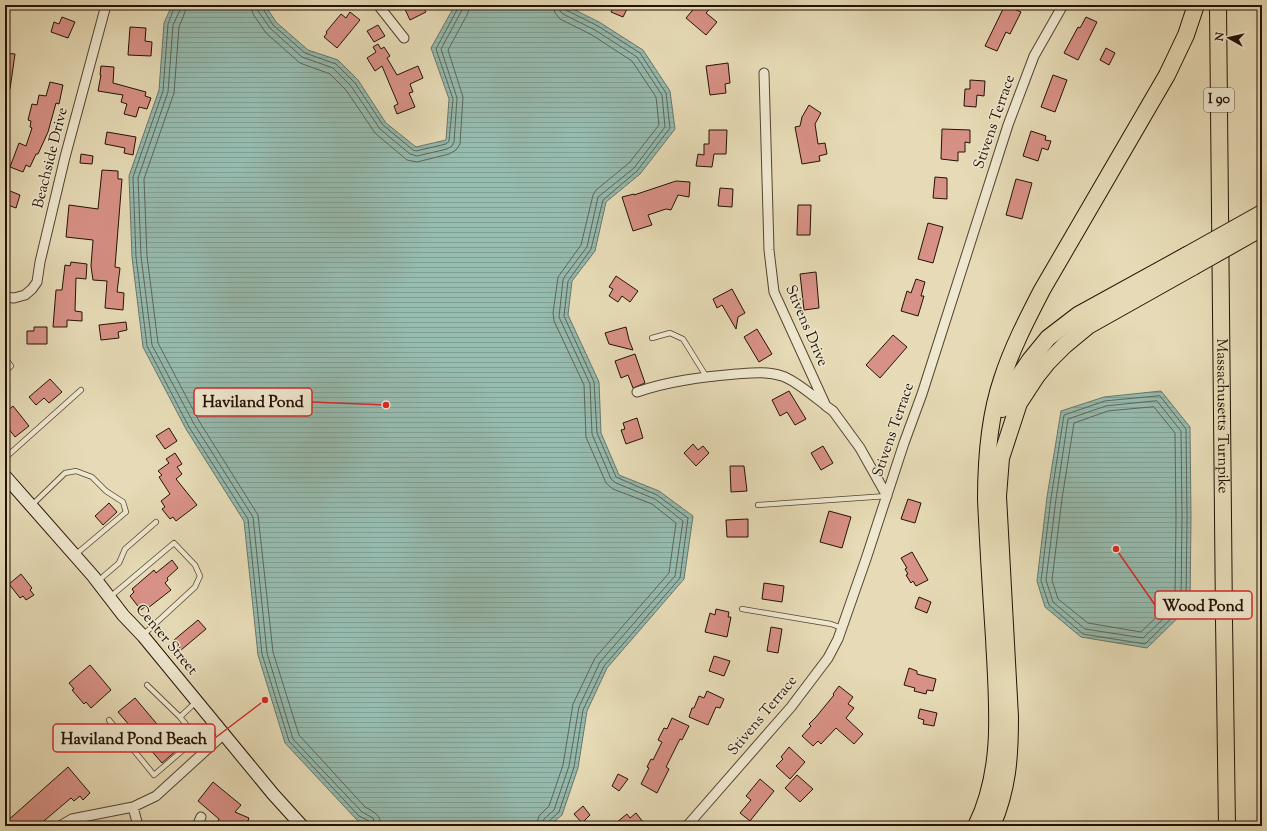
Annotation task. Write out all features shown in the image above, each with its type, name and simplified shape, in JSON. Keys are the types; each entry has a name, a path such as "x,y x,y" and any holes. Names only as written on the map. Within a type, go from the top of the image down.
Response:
{"highway":[{"path":"976,826 986,802 994,774 997,745 997,693 986,499 986,472 991,426 1001,380 1024,325 1042,290 1167,75 1186,35 1196,5"},
{"name":"Massachusetts Turnpike","path":"1218,5 1227,826"},
{"path":"992,826 1000,805 1005,785 1010,748 1010,717 999,517 999,476 1002,458 1019,403 1036,376 1048,362 1064,345 1088,326 1262,213"},
{"path":"986,499 989,461 997,421 1012,386 1048,338 1078,315 1262,228"}],"main road":[{"name":"Center Street","path":"5,476 98,582 123,615 143,636 272,794 302,826"}],"street":[{"name":"Beachside Drive","path":"5,297 14,298 25,295 32,290 37,282 40,262 65,157 106,5"},
{"path":"378,5 404,38"},
{"name":"Stivens Terrace","path":"687,826 791,707 828,658 842,628 922,394 1008,125 1034,56 1063,5"},
{"name":"Stivens Drive","path":"764,73 770,250 774,292 826,406 833,411 860,448 887,496"},
{"path":"637,392 674,381 706,376 760,372 782,376 803,388 826,406"},
{"path":"60,826 72,819 133,807 156,796 224,734"},
{"path":"133,807 138,826"},
{"path":"197,826 201,817"}],"lane":[{"path":"652,338 670,333 683,339 706,376"},
{"path":"5,358 11,366 5,372"},
{"path":"5,458 81,390"},
{"path":"31,506 65,473 76,471 92,477 106,491 123,502 126,512 75,555"},
{"path":"758,505 887,496"},
{"path":"98,582 119,563 125,549 156,522"},
{"path":"110,597 174,543 196,565 200,576 195,587 143,636"},
{"path":"742,608 831,624 842,628"},
{"path":"109,720 154,775 197,738 180,717 147,684"},
{"path":"180,717 197,701"}],"water":[{"path":"172,5 265,5 276,22 308,50 338,60 358,80 386,123 416,147 446,140 449,99 431,48 455,5 565,5 599,22 643,50 670,91 675,129 640,174 606,202 595,251 572,281 568,315 599,382 601,433 619,475 659,491 693,516 684,579 607,668 587,711 578,768 562,815 549,826 370,826 357,820 285,743 258,655 244,521 186,429 143,347 132,257 129,176 159,90 164,23"},
{"path":"1161,391 1190,427 1190,606 1147,648 1081,637 1045,607 1037,581 1047,497 1061,411 1104,397"}],"building":[{"path":"403,5 422,5 426,12 410,20"},
{"path":"614,5 629,5 623,17 611,12"},
{"path":"697,5 713,5 706,13 717,22 706,35 686,18"},
{"path":"1005,5 1021,12 1010,34 1006,32 997,51 985,46"},
{"path":"350,12 360,20 337,48 324,37 327,33 326,32 341,14 346,18"},
{"path":"62,17 75,22 68,38 51,32 54,22 59,24"},
{"path":"1086,17 1097,22 1078,60 1064,53 1078,27 1080,28"},
{"path":"378,25 385,36 374,42 367,31"},
{"path":"130,27 146,28 145,41 152,42 151,56 128,55"},
{"path":"378,44 381,49 384,47 390,56 387,58 397,75 418,66 423,78 410,84 413,92 409,93 415,107 397,114 394,106 398,104 382,66 375,71 367,58 376,52 373,47"},
{"path":"1106,48 1115,53 1109,65 1100,60"},
{"path":"5,53 15,54 10,89 5,88"},
{"path":"728,63 730,83 725,84 726,93 710,95 706,66"},
{"path":"101,66 114,67 113,83 146,92 145,96 151,98 147,109 139,107 136,117 124,114 127,104 121,102 123,95 98,91"},
{"path":"1053,75 1067,80 1055,112 1041,107"},
{"path":"970,80 985,81 984,96 977,95 976,107 964,106 965,89 970,89"},
{"path":"50,82 63,85 59,104 56,103 48,132 38,154 36,154 30,167 26,165 23,172 10,167 19,143 26,146 32,128 30,127 31,121 28,120 32,104 37,105 39,95 46,96"},
{"path":"809,105 821,113 815,124 818,144 825,143 827,154 819,156 820,161 802,164 795,127 800,126 802,117"},
{"path":"942,129 970,130 970,143 965,142 965,152 958,152 958,161 941,159"},
{"path":"709,130 727,130 726,154 714,154 712,167 696,166 698,154 704,155 704,144 709,144"},
{"path":"1031,131 1046,136 1045,140 1051,141 1048,150 1042,148 1038,161 1023,156"},
{"path":"107,132 136,137 133,155 124,153 125,148 105,144"},
{"path":"81,154 93,156 92,164 80,163"},
{"path":"102,170 118,171 118,179 122,179 115,267 120,268 117,292 124,293 123,310 105,308 107,281 93,280 91,266 93,240 66,237 69,205 98,209"},
{"path":"935,177 947,178 947,199 933,198"},
{"path":"1016,179 1032,183 1022,219 1006,215"},
{"path":"676,181 690,182 689,197 678,195 671,210 666,209 648,215 652,225 633,231 622,197 634,195"},
{"path":"720,188 733,189 732,207 718,206"},
{"path":"5,189 20,195 16,208 5,204"},
{"path":"798,205 811,205 810,235 797,235"},
{"path":"928,223 943,227 933,263 918,259"},
{"path":"71,262 87,264 86,279 76,278 75,311 82,312 82,321 67,320 67,327 53,327 56,290 62,290 65,265 70,266"},
{"path":"816,272 819,308 804,310 800,274"},
{"path":"616,276 638,291 630,302 622,296 618,302 609,296 613,289 609,287"},
{"path":"916,279 925,282 921,296 924,296 918,316 901,311 907,291 911,293"},
{"path":"732,289 745,313 738,317 736,329 722,305 717,308 713,299"},
{"path":"126,322 127,330 118,332 119,338 101,340 99,325"},
{"path":"34,327 47,327 47,344 27,344 27,331 34,331"},
{"path":"626,327 633,350 609,344 605,333"},
{"path":"757,329 772,354 759,362 744,337"},
{"path":"893,335 907,347 880,378 866,365"},
{"path":"635,354 645,383 633,388 628,375 621,378 615,361"},
{"path":"50,379 62,392 49,403 44,398 36,405 29,397"},
{"path":"789,391 806,419 795,425 787,412 780,416 772,400"},
{"path":"13,406 29,426 15,437 5,424 5,413"},
{"path":"637,418 643,438 626,444 621,430 625,429 623,423"},
{"path":"169,428 177,441 165,449 156,436"},
{"path":"693,444 698,450 703,446 709,453 696,466 684,453"},
{"path":"823,446 833,463 821,470 811,453"},
{"path":"175,453 182,464 177,467 182,474 176,479 197,505 176,521 173,517 170,519 162,509 165,507 161,501 170,494 159,477 162,475 158,471 169,463 166,459"},
{"path":"730,466 744,466 747,491 731,492"},
{"path":"908,499 921,503 915,523 901,519"},
{"path":"109,503 117,512 103,525 95,516"},
{"path":"829,511 851,517 842,548 820,542"},
{"path":"748,519 748,537 727,537 726,520"},
{"path":"912,552 928,580 916,586 913,581 911,583 906,575 908,574 905,569 907,568 901,558"},
{"path":"172,560 178,568 167,578 168,580 165,583 171,590 148,608 146,606 141,610 130,596 134,592 132,589 154,570 156,573"},
{"path":"21,574 32,588 30,590 34,595 26,600 23,596 20,598 9,584"},
{"path":"764,583 784,586 782,602 762,599"},
{"path":"919,597 931,602 927,613 915,608"},
{"path":"716,609 729,612 728,617 731,617 727,637 705,632 710,613 715,615"},
{"path":"198,620 206,629 181,650 174,640"},
{"path":"771,627 782,629 778,653 767,651"},
{"path":"714,656 730,661 724,676 709,671"},
{"path":"90,665 111,690 91,708 86,702 84,704 72,690 74,689 69,683"},
{"path":"909,668 917,671 917,674 936,679 933,691 927,690 926,694 914,691 915,688 904,685"},
{"path":"839,686 853,697 848,704 854,708 846,718 863,734 854,744 836,728 821,744 818,741 813,746 802,736 811,726 809,724 834,695 833,694"},
{"path":"707,691 724,699 720,708 716,707 708,725 689,717 699,696 704,698"},
{"path":"135,698 178,749 162,763 118,712"},
{"path":"920,709 937,713 934,726 923,724 924,720 918,718"},
{"path":"672,718 689,726 682,740 680,739 666,767 669,769 657,793 641,784 649,768 647,767 651,759 653,760 662,742 658,740 664,728 667,729"},
{"path":"789,747 805,762 790,779 776,766 783,759 781,757"},
{"path":"68,767 90,793 83,800 80,796 74,801 71,798 38,826 5,826 5,823"},
{"path":"618,774 628,779 619,791 612,786"},
{"path":"797,775 813,789 800,802 785,788"},
{"path":"760,779 774,791 750,821 740,813 751,800 746,796"},
{"path":"213,782 241,805 235,812 249,818 246,826 216,826 219,819 198,801"},
{"path":"583,806 590,815 582,823 574,814"},
{"path":"636,813 643,822 638,826 612,826 627,814 630,818"}],"place":[{"name":"Haviland Pond","path":"386,405"},
{"name":"Wood Pond","path":"1116,549"},
{"name":"Haviland Pond Beach","path":"265,700"}]}
